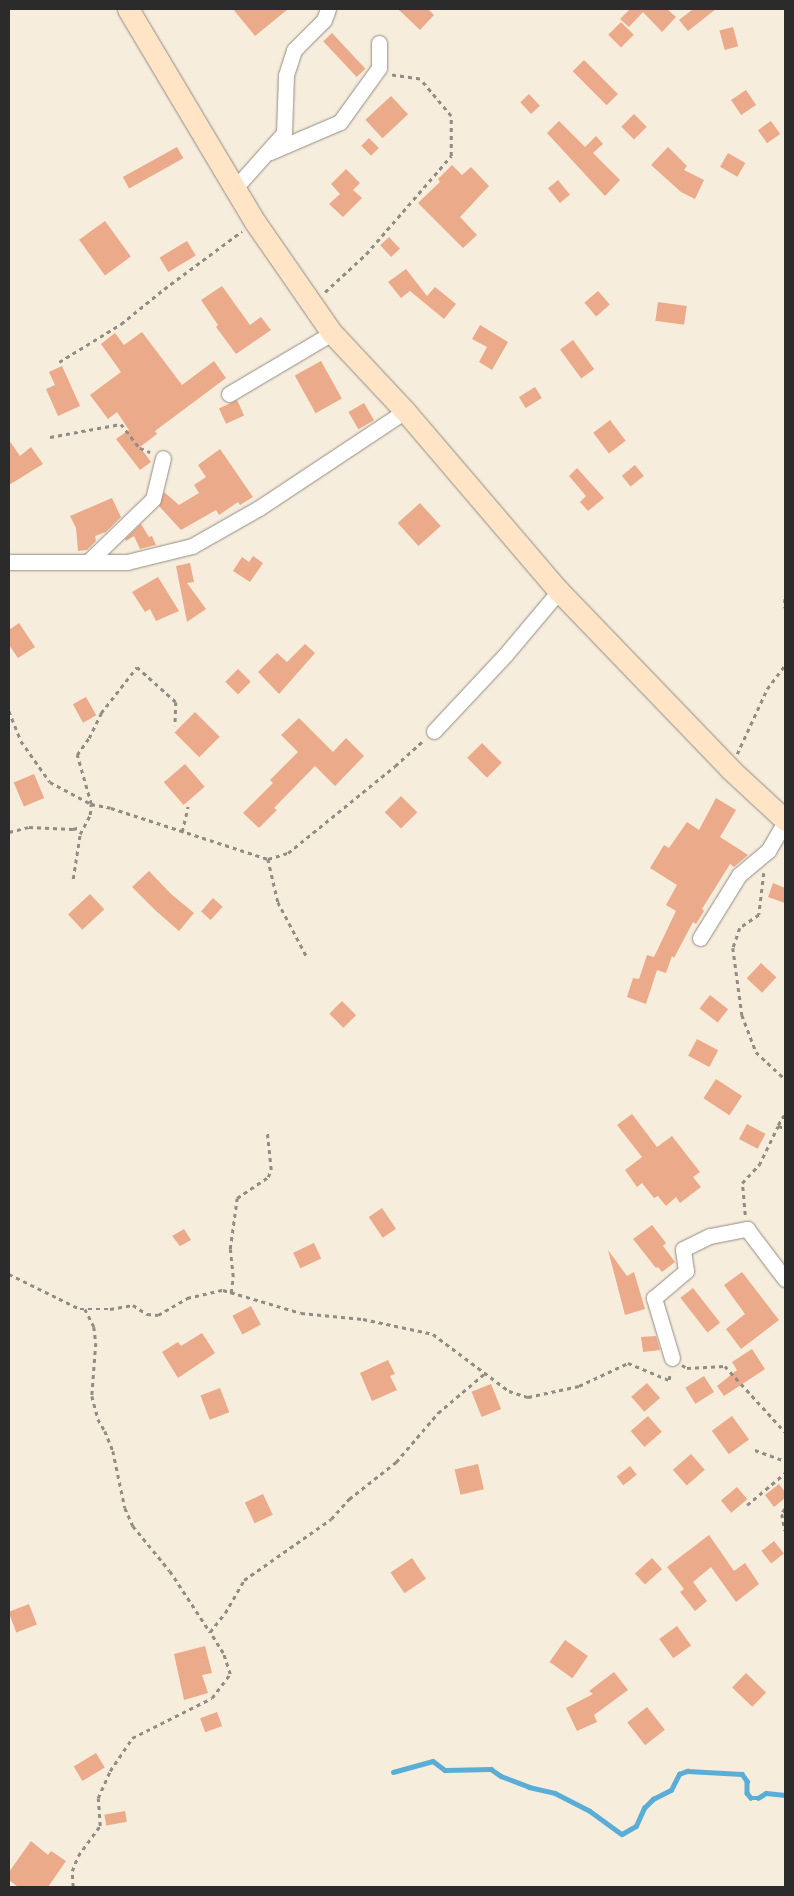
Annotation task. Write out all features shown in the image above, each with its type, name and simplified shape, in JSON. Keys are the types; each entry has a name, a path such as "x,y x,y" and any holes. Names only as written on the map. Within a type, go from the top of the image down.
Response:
{"main road":[{"path":"128,9 255,222 332,333 405,411 559,591 730,769 785,820"}],"street":[{"path":"235,188 284,133 286,75 294,50 324,20 328,9"},
{"path":"262,156 340,122 379,68 380,43"},
{"path":"229,394 332,333"},
{"path":"9,562 127,562 192,546 259,508 405,411"},
{"path":"89,561 153,499 163,458"},
{"path":"434,731 506,654 559,591"},
{"path":"700,938 739,875 768,851 785,820"},
{"path":"672,1358 654,1298 686,1271 683,1249 710,1236 746,1229 785,1279"}],"path":[{"path":"312,304 366,254 451,156 451,116 420,79 376,73"},
{"path":"59,362 121,324 164,289 255,222"},
{"path":"50,437 121,424 140,448 163,458"},
{"path":"785,599 785,608"},
{"path":"730,769 767,688 785,665"},
{"path":"73,879 82,827 90,815 91,804 77,755 102,713 138,668 176,702 174,726"},
{"path":"9,711 21,741 50,782 91,804 111,808 268,859 288,853 396,766 434,731"},
{"path":"182,832 188,807"},
{"path":"9,832 29,827 73,829 82,827"},
{"path":"768,851 758,915 740,928 733,948 742,1016 756,1052 785,1079"},
{"path":"268,859 278,902 307,957"},
{"path":"746,1229 742,1183 759,1165 785,1114"},
{"path":"778,1126 785,1128"},
{"path":"231,1293 233,1277 230,1249 237,1198 268,1177 271,1170 267,1131"},
{"path":"9,1274 85,1309 110,1309 132,1305 147,1314 158,1315 187,1298 223,1290 301,1313 363,1319 433,1334 484,1374 497,1380 509,1391 528,1397 578,1386 628,1362 669,1380 672,1358 687,1368 725,1366 785,1432"},
{"path":"72,1887 72,1871 78,1856 100,1826 98,1798 110,1771 132,1738 212,1698 230,1674 223,1653 210,1632 170,1571 133,1526 125,1508 113,1451 106,1431 98,1419 92,1396 94,1327 85,1309"},
{"path":"210,1632 225,1613 244,1580 331,1519 349,1499 396,1462 438,1413 484,1374"},
{"path":"755,1450 785,1460"},
{"path":"747,1506 785,1473"},
{"path":"785,1509 782,1514 785,1531"}],"building":[{"path":"233,9 288,9 255,36"},
{"path":"398,9 428,9 434,15 420,30"},
{"path":"630,9 667,9 676,17 662,32 643,12 629,27 620,19"},
{"path":"693,9 716,9 688,31 679,20"},
{"path":"621,22 634,35 621,47 608,35"},
{"path":"733,27 738,46 725,50 719,31"},
{"path":"332,33 365,69 357,77 323,41"},
{"path":"584,60 618,94 607,105 573,71"},
{"path":"746,90 756,105 741,115 731,100"},
{"path":"529,94 540,106 531,114 520,102"},
{"path":"391,96 408,114 382,138 365,120"},
{"path":"634,114 647,127 634,139 621,127"},
{"path":"559,121 585,147 596,136 603,144 593,153 620,180 605,196 547,133"},
{"path":"771,121 780,134 767,143 758,130"},
{"path":"369,138 379,148 371,156 361,146"},
{"path":"177,147 183,158 129,188 123,177"},
{"path":"668,147 687,166 684,170 704,180 695,199 681,192 651,165"},
{"path":"728,153 745,163 737,177 720,167"},
{"path":"452,165 462,175 471,167 489,186 460,217 477,235 463,248 418,203 440,182 438,179"},
{"path":"346,169 360,183 353,190 362,198 343,217 329,204 340,194 331,184"},
{"path":"558,180 570,195 560,203 548,188"},
{"path":"105,221 131,257 105,275 79,240"},
{"path":"389,237 400,249 391,257 380,245"},
{"path":"187,241 196,256 168,272 160,257"},
{"path":"406,269 427,296 435,287 456,304 444,319 410,291 401,298 388,282"},
{"path":"222,286 250,325 261,317 271,330 236,354 216,327 218,325 201,300"},
{"path":"598,291 610,305 596,316 584,303"},
{"path":"658,302 687,306 684,325 655,321"},
{"path":"480,325 508,342 492,370 479,362 487,347 472,339"},
{"path":"142,332 182,385 214,361 226,378 155,431 157,434 140,447 151,462 140,470 116,439 129,430 117,412 108,419 90,395 121,372 101,344 115,333 124,345"},
{"path":"573,340 594,369 581,379 560,349"},
{"path":"321,361 342,399 316,413 295,376"},
{"path":"62,366 80,406 58,416 46,389 55,385 49,372"},
{"path":"535,387 542,398 526,408 519,397"},
{"path":"237,400 244,415 226,424 219,408"},
{"path":"364,403 374,420 358,429 348,412"},
{"path":"610,420 626,441 609,453 593,433"},
{"path":"9,440 20,456 31,447 43,464 9,485"},
{"path":"220,449 253,497 240,505 238,502 219,515 216,510 181,530 159,506 164,492 179,505 199,493 194,485 206,477 198,465"},
{"path":"635,465 644,476 631,487 622,476"},
{"path":"577,468 604,498 588,511 580,502 586,496 569,476"},
{"path":"112,498 121,517 106,532 95,536 96,541 87,550 78,551 76,528 70,516"},
{"path":"420,503 441,526 418,546 398,523"},
{"path":"141,524 149,537 152,536 156,545 140,549 134,536 126,541 125,539"},
{"path":"253,556 263,563 250,582 233,571 242,557 249,562"},
{"path":"190,563 194,582 187,583 206,609 187,622 176,566"},
{"path":"158,577 179,611 156,621 150,609 145,612 132,592"},
{"path":"19,623 35,647 18,658 9,645 9,630"},
{"path":"305,644 315,653 279,694 258,672 277,653 287,662"},
{"path":"238,669 251,682 238,694 225,682"},
{"path":"86,697 96,715 83,723 73,704"},
{"path":"195,712 220,737 199,757 174,733"},
{"path":"299,718 333,752 346,738 364,756 335,786 315,766 274,808 277,810 259,828 243,813 273,783 270,780 298,752 281,735"},
{"path":"482,743 502,763 487,778 467,758"},
{"path":"185,764 205,787 184,805 164,782"},
{"path":"34,774 44,798 24,807 14,783"},
{"path":"401,796 417,812 401,829 385,812"},
{"path":"716,798 736,810 720,837 748,855 734,867 730,864 702,909 704,911 696,924 693,922 674,958 672,956 666,973 657,970 646,1004 627,997 633,978 639,979 647,955 654,957 676,911 666,905 677,885 650,868 664,845 669,848 687,822 699,830"},
{"path":"149,871 171,894 194,913 179,931 132,887"},
{"path":"773,883 785,888 785,903 768,897"},
{"path":"90,894 104,909 82,930 68,914"},
{"path":"213,898 223,907 211,920 201,911"},
{"path":"761,963 776,977 762,993 747,978"},
{"path":"710,995 728,1009 718,1023 700,1008"},
{"path":"342,1001 356,1015 343,1028 329,1014"},
{"path":"697,1039 718,1050 709,1067 688,1056"},
{"path":"716,1079 742,1096 729,1115 703,1098"},
{"path":"632,1114 657,1147 672,1136 700,1172 693,1177 701,1187 680,1203 676,1197 666,1206 658,1196 654,1198 642,1183 637,1187 625,1170 642,1157 617,1125"},
{"path":"747,1124 766,1134 758,1149 739,1139"},
{"path":"382,1208 396,1229 383,1238 369,1217"},
{"path":"652,1225 666,1243 663,1246 675,1262 662,1272 658,1267 656,1268 633,1239"},
{"path":"184,1229 191,1240 180,1246 172,1236"},
{"path":"314,1243 321,1258 300,1268 293,1253"},
{"path":"608,1250 627,1276 634,1272 645,1309 625,1315"},
{"path":"742,1272 779,1320 741,1349 726,1329 745,1314 724,1285"},
{"path":"693,1288 720,1323 707,1333 680,1298"},
{"path":"251,1306 261,1325 242,1334 232,1316"},
{"path":"202,1333 215,1353 178,1378 162,1352 178,1342 181,1346"},
{"path":"656,1336 660,1350 643,1352 641,1337"},
{"path":"752,1349 765,1369 724,1396 717,1386 737,1370 732,1362"},
{"path":"388,1360 395,1374 390,1376 397,1390 372,1401 360,1373"},
{"path":"704,1376 714,1392 695,1404 685,1388"},
{"path":"647,1383 660,1398 644,1412 631,1397"},
{"path":"491,1384 501,1409 482,1417 472,1392"},
{"path":"220,1388 229,1412 210,1420 200,1396"},
{"path":"648,1416 662,1432 644,1447 631,1431"},
{"path":"732,1416 749,1439 729,1454 712,1431"},
{"path":"691,1454 705,1470 687,1486 673,1470"},
{"path":"478,1464 484,1489 460,1495 455,1469"},
{"path":"630,1466 637,1475 623,1485 617,1476"},
{"path":"779,1484 785,1492 785,1498 774,1507 765,1495"},
{"path":"737,1487 747,1499 731,1513 721,1500"},
{"path":"263,1494 273,1515 255,1523 245,1502"},
{"path":"709,1535 734,1571 745,1563 759,1584 736,1602 711,1567 693,1582 707,1601 695,1611 680,1592 684,1589 667,1567"},
{"path":"774,1541 784,1554 771,1563 761,1551"},
{"path":"412,1558 426,1579 404,1593 390,1573"},
{"path":"652,1558 662,1569 645,1585 635,1573"},
{"path":"29,1604 37,1625 16,1632 9,1612"},
{"path":"677,1626 691,1645 673,1658 659,1639"},
{"path":"565,1640 588,1656 572,1678 550,1662"},
{"path":"205,1646 212,1673 202,1675 208,1693 184,1700 174,1654"},
{"path":"614,1672 628,1690 594,1715 597,1722 577,1731 566,1708 593,1694 589,1691"},
{"path":"746,1673 766,1692 752,1707 732,1687"},
{"path":"647,1707 665,1730 645,1745 627,1722"},
{"path":"217,1712 222,1726 205,1732 200,1718"},
{"path":"96,1753 105,1768 82,1781 74,1766"},
{"path":"125,1811 127,1822 106,1825 104,1815"},
{"path":"31,1841 48,1855 51,1851 66,1861 48,1887 18,1887 9,1880 9,1872"}],"waterway":[{"path":"393,1772 433,1761 445,1770 491,1769 501,1776 529,1787 555,1793 590,1811 622,1834 636,1826 644,1808 653,1799 671,1790 679,1774 687,1771 742,1774 747,1781 747,1793 751,1798 758,1798 766,1793 785,1795"}]}
